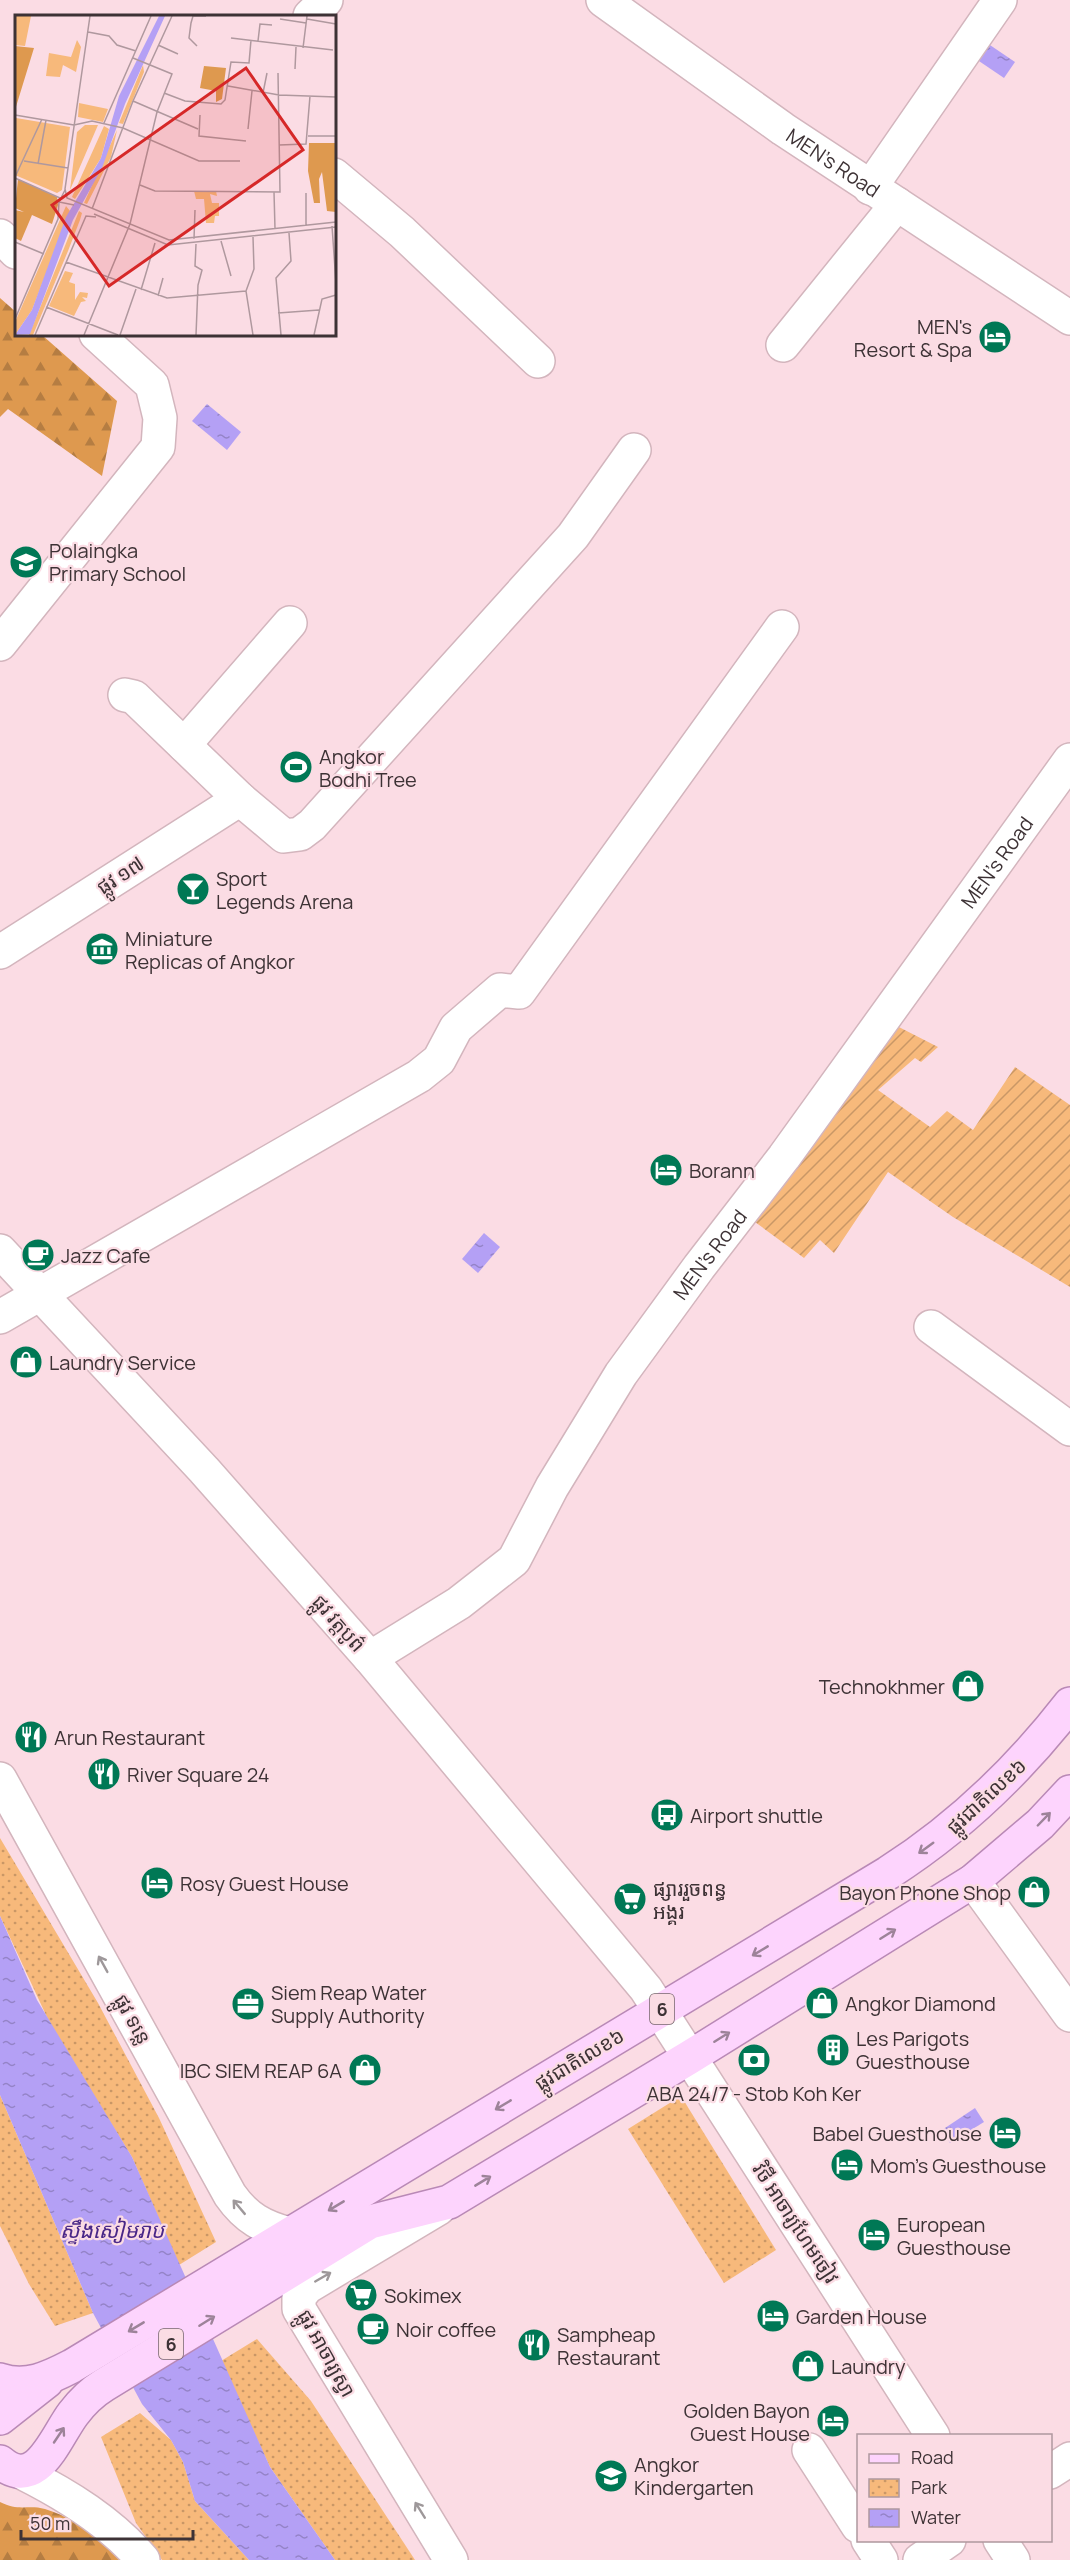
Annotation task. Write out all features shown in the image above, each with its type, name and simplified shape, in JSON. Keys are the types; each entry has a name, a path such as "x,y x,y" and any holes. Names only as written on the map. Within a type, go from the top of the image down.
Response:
{"main road":[{"name":"ផ្លូវជាតិលេខ៦","path":"56,2374 888,1873 945,1834 1002,1785 1036,1748 1070,1704"},
{"name":"6","path":"11,2467 39,2464 82,2402 104,2385 370,2222 449,2202 690,2058 973,1881 1040,1824 1070,1792"},
{"name":"6","path":"0,2380 22,2384 56,2374"},
{"path":"0,2418 56,2374"}],"street":[{"name":"MEN's Road","path":"603,0 884,196 1070,318"},
{"path":"783,345 884,196 1000,0"},
{"path":"336,177 402,232 538,361"},
{"path":"0,236 15,251"},
{"path":"0,644 158,447 160,418 152,385 98,336"},
{"path":"125,694 135,697 240,799 284,836 300,834 312,825 573,536 634,450"},
{"path":"184,746 290,623"},
{"path":"0,1317 420,1076 439,1060 456,1028 500,990 519,992 782,627"},
{"name":"MEN's Road","path":"370,1659 459,1603 514,1560 552,1487 621,1374 699,1267 784,1157 1070,760"},
{"name":"ផ្លូវ ១៧","path":"0,952 240,799"},
{"name":"ផ្លូវ វត្តបូព៌","path":"0,1251 204,1470 370,1659 550,1871 661,2010"},
{"path":"931,1327 1070,1429"},
{"name":"ផ្លូវ ទន្លេ","path":"0,1779 230,2195 241,2211 254,2221 265,2228 289,2234"},
{"path":"973,1881 1070,2015"},
{"name":"វិថី អាចារ្យហែមចៀវ","path":"661,2010 932,2434"},
{"name":"ផ្លូវ អាចារ្យស្វា","path":"449,2202 307,2287 299,2297 298,2309 451,2560"},
{"path":"809,2450 857,2524"},
{"path":"1052,2471 1070,2459"},
{"path":"11,2467 54,2488 108,2525 143,2560"},
{"path":"869,2542 881,2560"},
{"path":"920,2560 947,2542"},
{"path":"1001,2542 1013,2560"}],"green space":[{"path":"0,298 15,311 15,336 43,336 117,401 102,476 8,409 0,417"},
{"path":"891,1023 938,1047 921,1062 915,1058 878,1090 930,1127 947,1111 973,1130 1015,1067 1070,1105 1070,1287 953,1217 888,1172 834,1253 820,1240 804,1258 755,1222"},
{"path":"0,1838 98,2003 159,2118 216,2242 179,2265 132,2157 52,2028 0,1916"},
{"path":"0,2095 93,2313 55,2326 29,2284 0,2226"},
{"path":"681,2096 776,2250 724,2283 628,2129"},
{"path":"257,2339 311,2401 415,2560 335,2560 270,2467 221,2361"},
{"path":"140,2413 171,2440 183,2462 195,2501 249,2560 162,2560 136,2523 101,2437"},
{"path":"0,2502 13,2507 45,2509 67,2518 124,2560 0,2560"}],"water":[{"path":"984,41 1015,62 1004,78 973,57"},
{"path":"207,404 241,432 227,450 192,421"},
{"path":"484,1233 500,1247 478,1273 462,1259"},
{"name":"ស្ទឹងសៀមរាប","path":"0,1916 37,2000 132,2157 270,2467 335,2560 249,2560 195,2501 183,2462 171,2440 142,2404 93,2313 0,2095"},
{"path":"975,2108 984,2122 950,2143 942,2130"}],"place":[{"name":"MEN's Resort & Spa","path":"995,337"},
{"name":"Polaingka Primary School","path":"26,562"},
{"name":"Angkor Bodhi Tree","path":"296,767"},
{"name":"Sport Legends Arena","path":"193,889"},
{"name":"Miniature Replicas of Angkor","path":"102,949"},
{"name":"Borann","path":"666,1170"},
{"name":"Jazz Cafe","path":"38,1255"},
{"name":"Laundry Service","path":"26,1362"},
{"name":"Technokhmer","path":"968,1686"},
{"name":"Arun Restaurant","path":"31,1737"},
{"name":"River Square 24","path":"104,1774"},
{"name":"Airport shuttle","path":"667,1815"},
{"name":"Rosy Guest House","path":"157,1883"},
{"name":"Bayon Phone Shop","path":"1034,1892"},
{"name":"ផ្សាររួចពន្ធ អង្គរ","path":"630,1899"},
{"name":"Angkor Diamond","path":"822,2003"},
{"name":"Siem Reap Water Supply Authority","path":"248,2004"},
{"name":"Les Parigots Guesthouse","path":"833,2050"},
{"name":"ABA 24/7 - Stob Koh Ker","path":"754,2060"},
{"name":"IBC SIEM REAP 6A","path":"365,2070"},
{"name":"Babel Guesthouse","path":"1005,2133"},
{"name":"Mom's Guesthouse","path":"847,2165"},
{"name":"European Guesthouse","path":"874,2235"},
{"name":"Sokimex","path":"361,2295"},
{"name":"Garden House","path":"773,2316"},
{"name":"Noir coffee","path":"373,2329"},
{"name":"Sampheap Restaurant","path":"534,2345"},
{"name":"Laundry","path":"808,2366"},
{"name":"Golden Bayon Guest House","path":"833,2421"},
{"name":"Angkor Kindergarten","path":"611,2476"}]}
